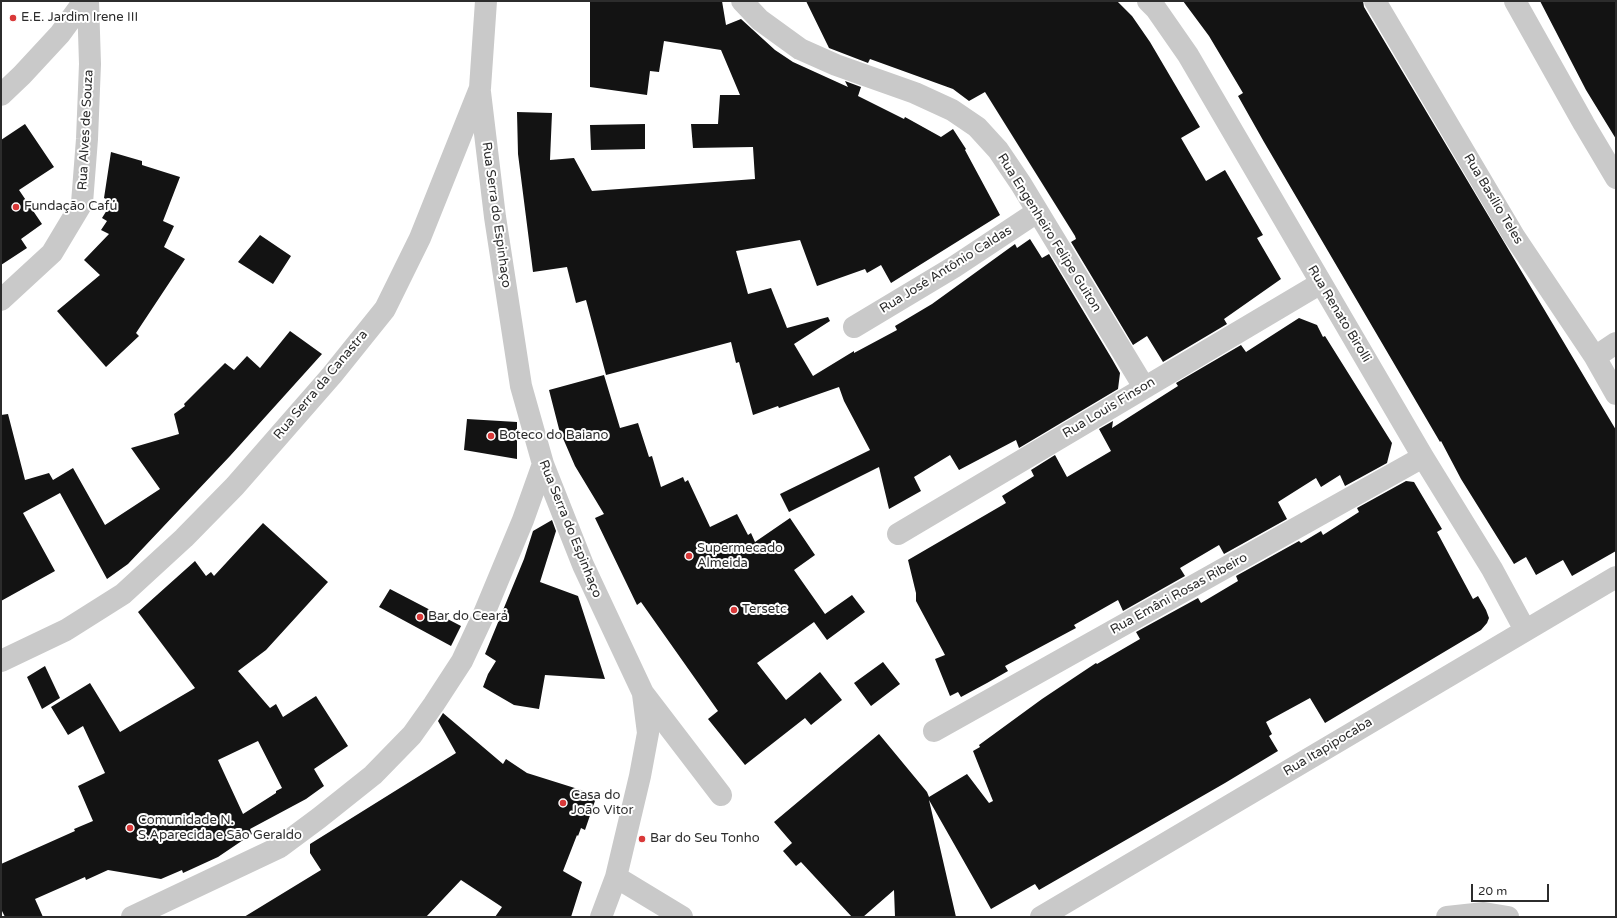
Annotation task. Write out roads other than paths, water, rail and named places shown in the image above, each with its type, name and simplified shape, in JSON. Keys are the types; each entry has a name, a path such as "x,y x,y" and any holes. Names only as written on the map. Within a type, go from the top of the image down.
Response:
{"street":[{"path":"1,94 22,75 60,34 84,1"},
{"name":"Rua Alves de Souza","path":"1,300 52,253 82,203 89,94 88,1"},
{"name":"Rua Serra da Canastra","path":"1,661 66,630 123,594 184,538 235,486 332,375 385,309 420,238 480,88 486,1"},
{"name":"Rua Engenheiro Felipe Guiton","path":"742,1 760,20 800,49 836,65 915,93 952,110 977,127 998,150 1021,184 1144,388"},
{"name":"Rua Renato Birolli","path":"1148,1 1156,9 1188,55 1321,283 1492,569 1525,630"},
{"name":"Rua Basílio Teles","path":"1375,1 1514,236 1595,357 1616,394"},
{"path":"1515,1 1616,178"},
{"name":"Rua Serra do Espinhaço","path":"480,88 494,217 521,386 543,464 583,565 642,693 721,794"},
{"name":"Rua José Antônio Caldas","path":"854,327 954,267 1037,212"},
{"name":"Rua Louis Finson","path":"898,534 1321,283"},
{"path":"1595,357 1616,343"},
{"name":"Rua Emâni Rosas Ribeiro","path":"934,731 1424,457"},
{"path":"132,917 280,847 373,776 412,735 462,661 483,616 523,520 543,464"},
{"name":"Rua Itapipocaba","path":"1040,917 1616,577"},
{"path":"600,917 616,877 640,776 648,733 642,693"},
{"path":"616,877 682,917"},
{"path":"1447,917 1484,913 1508,917"}],"place":[{"name":"E.E. Jardim Irene III","path":"13,18"},
{"name":"Fundação Cafú","path":"16,207"},
{"name":"Boteco do Baiano","path":"491,436"},
{"name":"Supermecado Almeida","path":"689,556"},
{"name":"Tersetc","path":"734,610"},
{"name":"Bar do Ceará","path":"420,617"},
{"name":"Casa do João Vitor","path":"563,803"},
{"name":"Comunidade N. S.Aparecida e São Geraldo","path":"130,828"},
{"name":"Bar do Seu Tonho","path":"642,839"}]}
